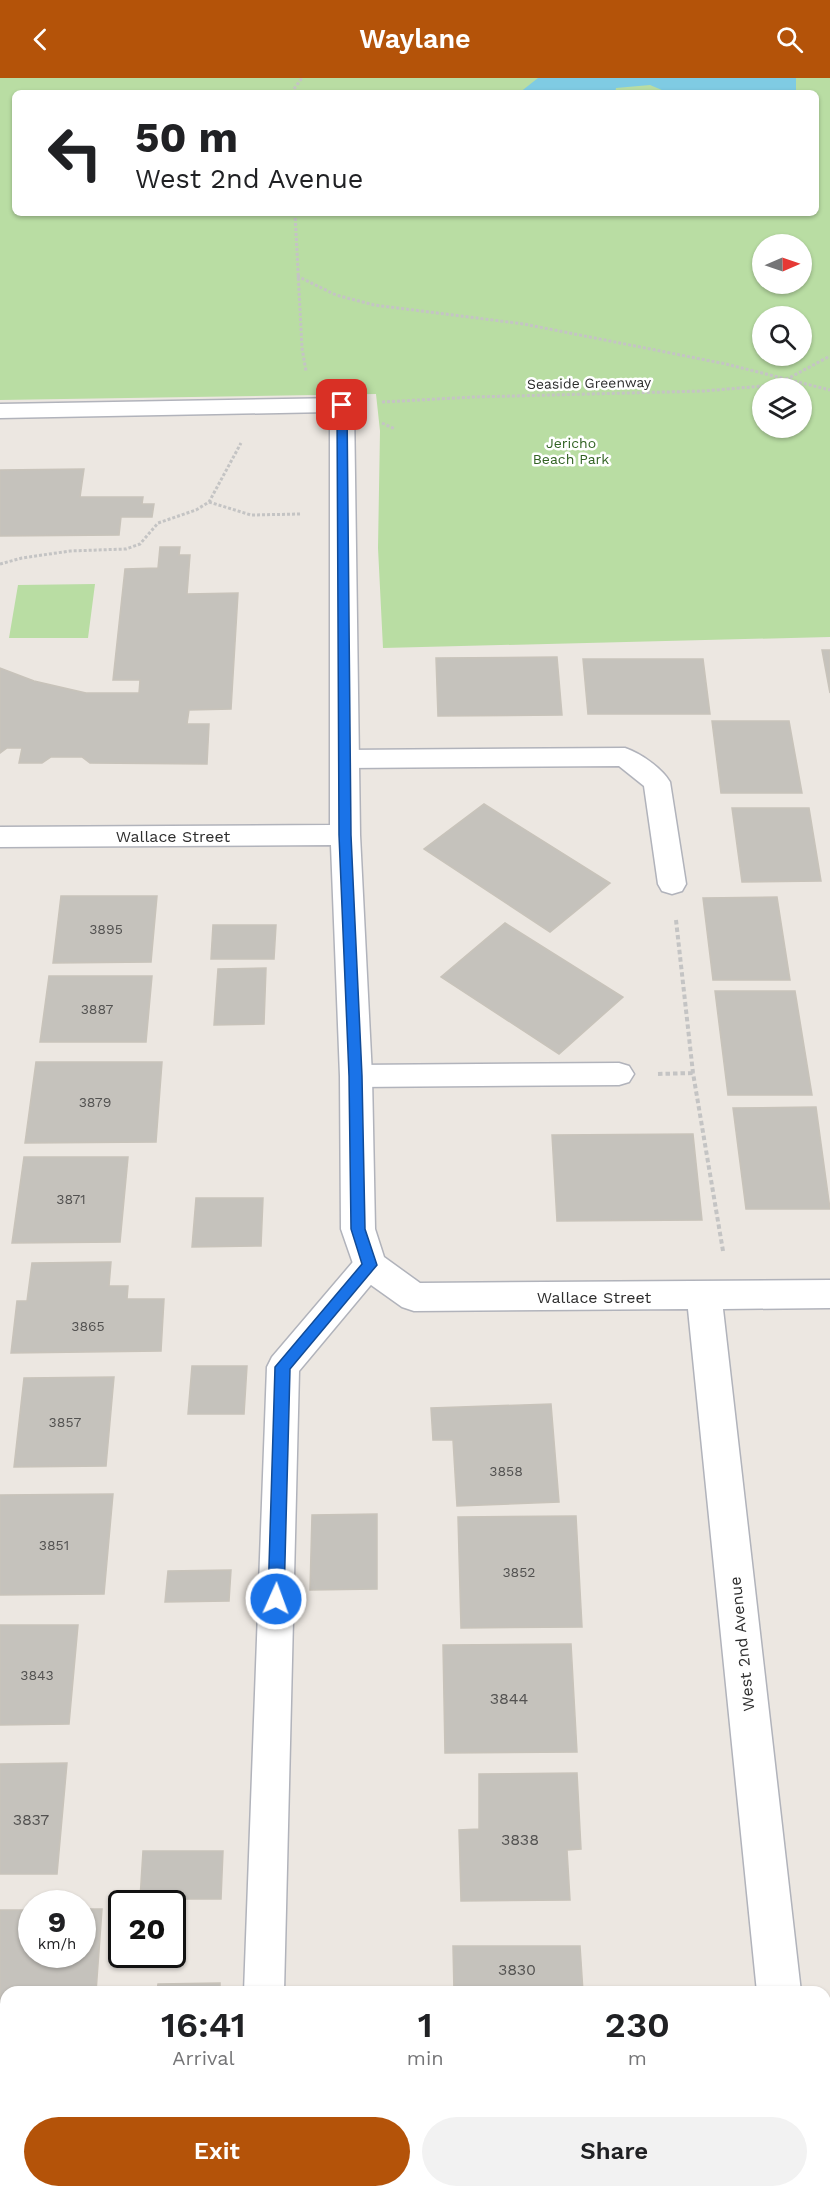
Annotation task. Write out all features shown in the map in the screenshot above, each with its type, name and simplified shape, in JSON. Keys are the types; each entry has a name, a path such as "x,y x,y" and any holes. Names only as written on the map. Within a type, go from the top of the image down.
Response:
{"street":[{"path":"0,411 342,405 345,835 356,1076 358,1229 369,1265"},
{"name":"Wallace Street","path":"0,837 345,835"},
{"name":"Wallace Street","path":"369,1265 414,1297 830,1294"},
{"name":"West 2nd Avenue","path":"704,1296 778,1986"}],"lane":[{"path":"345,759 625,757 657,782 672,884"},
{"path":"356,1076 619,1074"},
{"path":"264,1986 283,1367 369,1265"}],"path":[{"path":"295,216 302,348 309,391 342,405"},
{"path":"297,276 336,295 374,304 524,324 789,378"},
{"name":"Seaside Greenway","path":"789,378 830,356"},
{"path":"812,385 830,390"},
{"name":"Seaside Greenway","path":"342,405 474,396 704,391 752,387"},
{"path":"0,564 22,558 70,551 126,549 140,544 158,523 196,510 209,502 240,448 246,423 244,406"},
{"path":"209,502 251,515 344,514"},
{"path":"672,884 693,1073 724,1258"}],"green space":[{"name":"Jericho Beach Park","path":"0,78 830,78 830,637 383,648 378,548 380,431 376,394 0,400"},
{"path":"95,584 88,638 9,638 18,585"}],"water":[{"path":"538,78 796,78 796,90 662,90 650,85 616,88 616,90 523,90"}],"building":[{"path":"84,469 80,497 143,497 142,504 154,504 152,517 121,517 119,535 0,536 0,470"},
{"path":"160,547 180,547 179,555 190,555 187,594 238,593 231,709 189,710 187,724 209,724 207,764 90,763 82,757 51,757 42,763 19,763 22,748 7,748 0,753 0,668 34,681 86,693 139,693 140,680 113,680 125,569 158,568"},
{"path":"822,650 830,650 830,693"},
{"path":"557,657 562,715 438,716 436,658"},
{"path":"583,659 703,659 710,714 588,714"},
{"path":"712,721 789,721 802,793 721,793"},
{"path":"484,804 610,883 550,932 424,849"},
{"path":"732,808 809,808 821,881 742,882"},
{"path":"61,896 157,896 151,962 53,963"},
{"path":"777,897 790,980 713,980 703,898"},
{"path":"505,923 623,997 559,1054 441,977"},
{"path":"213,925 276,925 274,959 211,959"},
{"path":"266,968 264,1024 214,1025 218,969"},
{"path":"49,976 152,976 146,1042 40,1042"},
{"path":"715,991 795,991 812,1095 728,1095"},
{"path":"36,1062 162,1062 156,1142 25,1143"},
{"path":"816,1107 830,1209 746,1209 733,1108"},
{"path":"693,1134 702,1220 557,1221 552,1135"},
{"path":"24,1157 128,1157 120,1242 12,1243"},
{"path":"196,1198 263,1198 261,1246 192,1247"},
{"path":"111,1262 109,1286 128,1286 127,1299 164,1299 161,1351 11,1353 17,1301 27,1301 32,1263"},
{"path":"192,1366 247,1366 244,1414 188,1414"},
{"path":"114,1377 106,1466 14,1467 24,1378"},
{"path":"551,1404 559,1502 457,1506 453,1440 433,1440 431,1408"},
{"path":"113,1494 104,1594 0,1595 0,1495"},
{"path":"377,1514 377,1589 310,1590 312,1515"},
{"path":"576,1516 582,1627 461,1628 458,1517"},
{"path":"231,1570 229,1601 165,1602 168,1571"},
{"path":"0,1625 78,1625 69,1724 0,1725"},
{"path":"571,1644 577,1752 445,1753 443,1645"},
{"path":"67,1763 57,1874 0,1874 0,1764"},
{"path":"577,1773 581,1849 567,1850 570,1900 461,1901 459,1830 479,1829 479,1774"},
{"path":"143,1851 223,1851 221,1899 186,1899 186,1890 141,1890"},
{"path":"96,1909 102,1909 96,1986 0,1986 0,1910 18,1910 18,1968 96,1968"},
{"path":"453,1946 580,1946 583,1986 454,1986"},
{"path":"220,1983 220,1986 158,1986 158,1984"}],"route":[{"path":"276,1599 283,1367 369,1265 358,1229 356,1076 345,835 342,405"}]}
